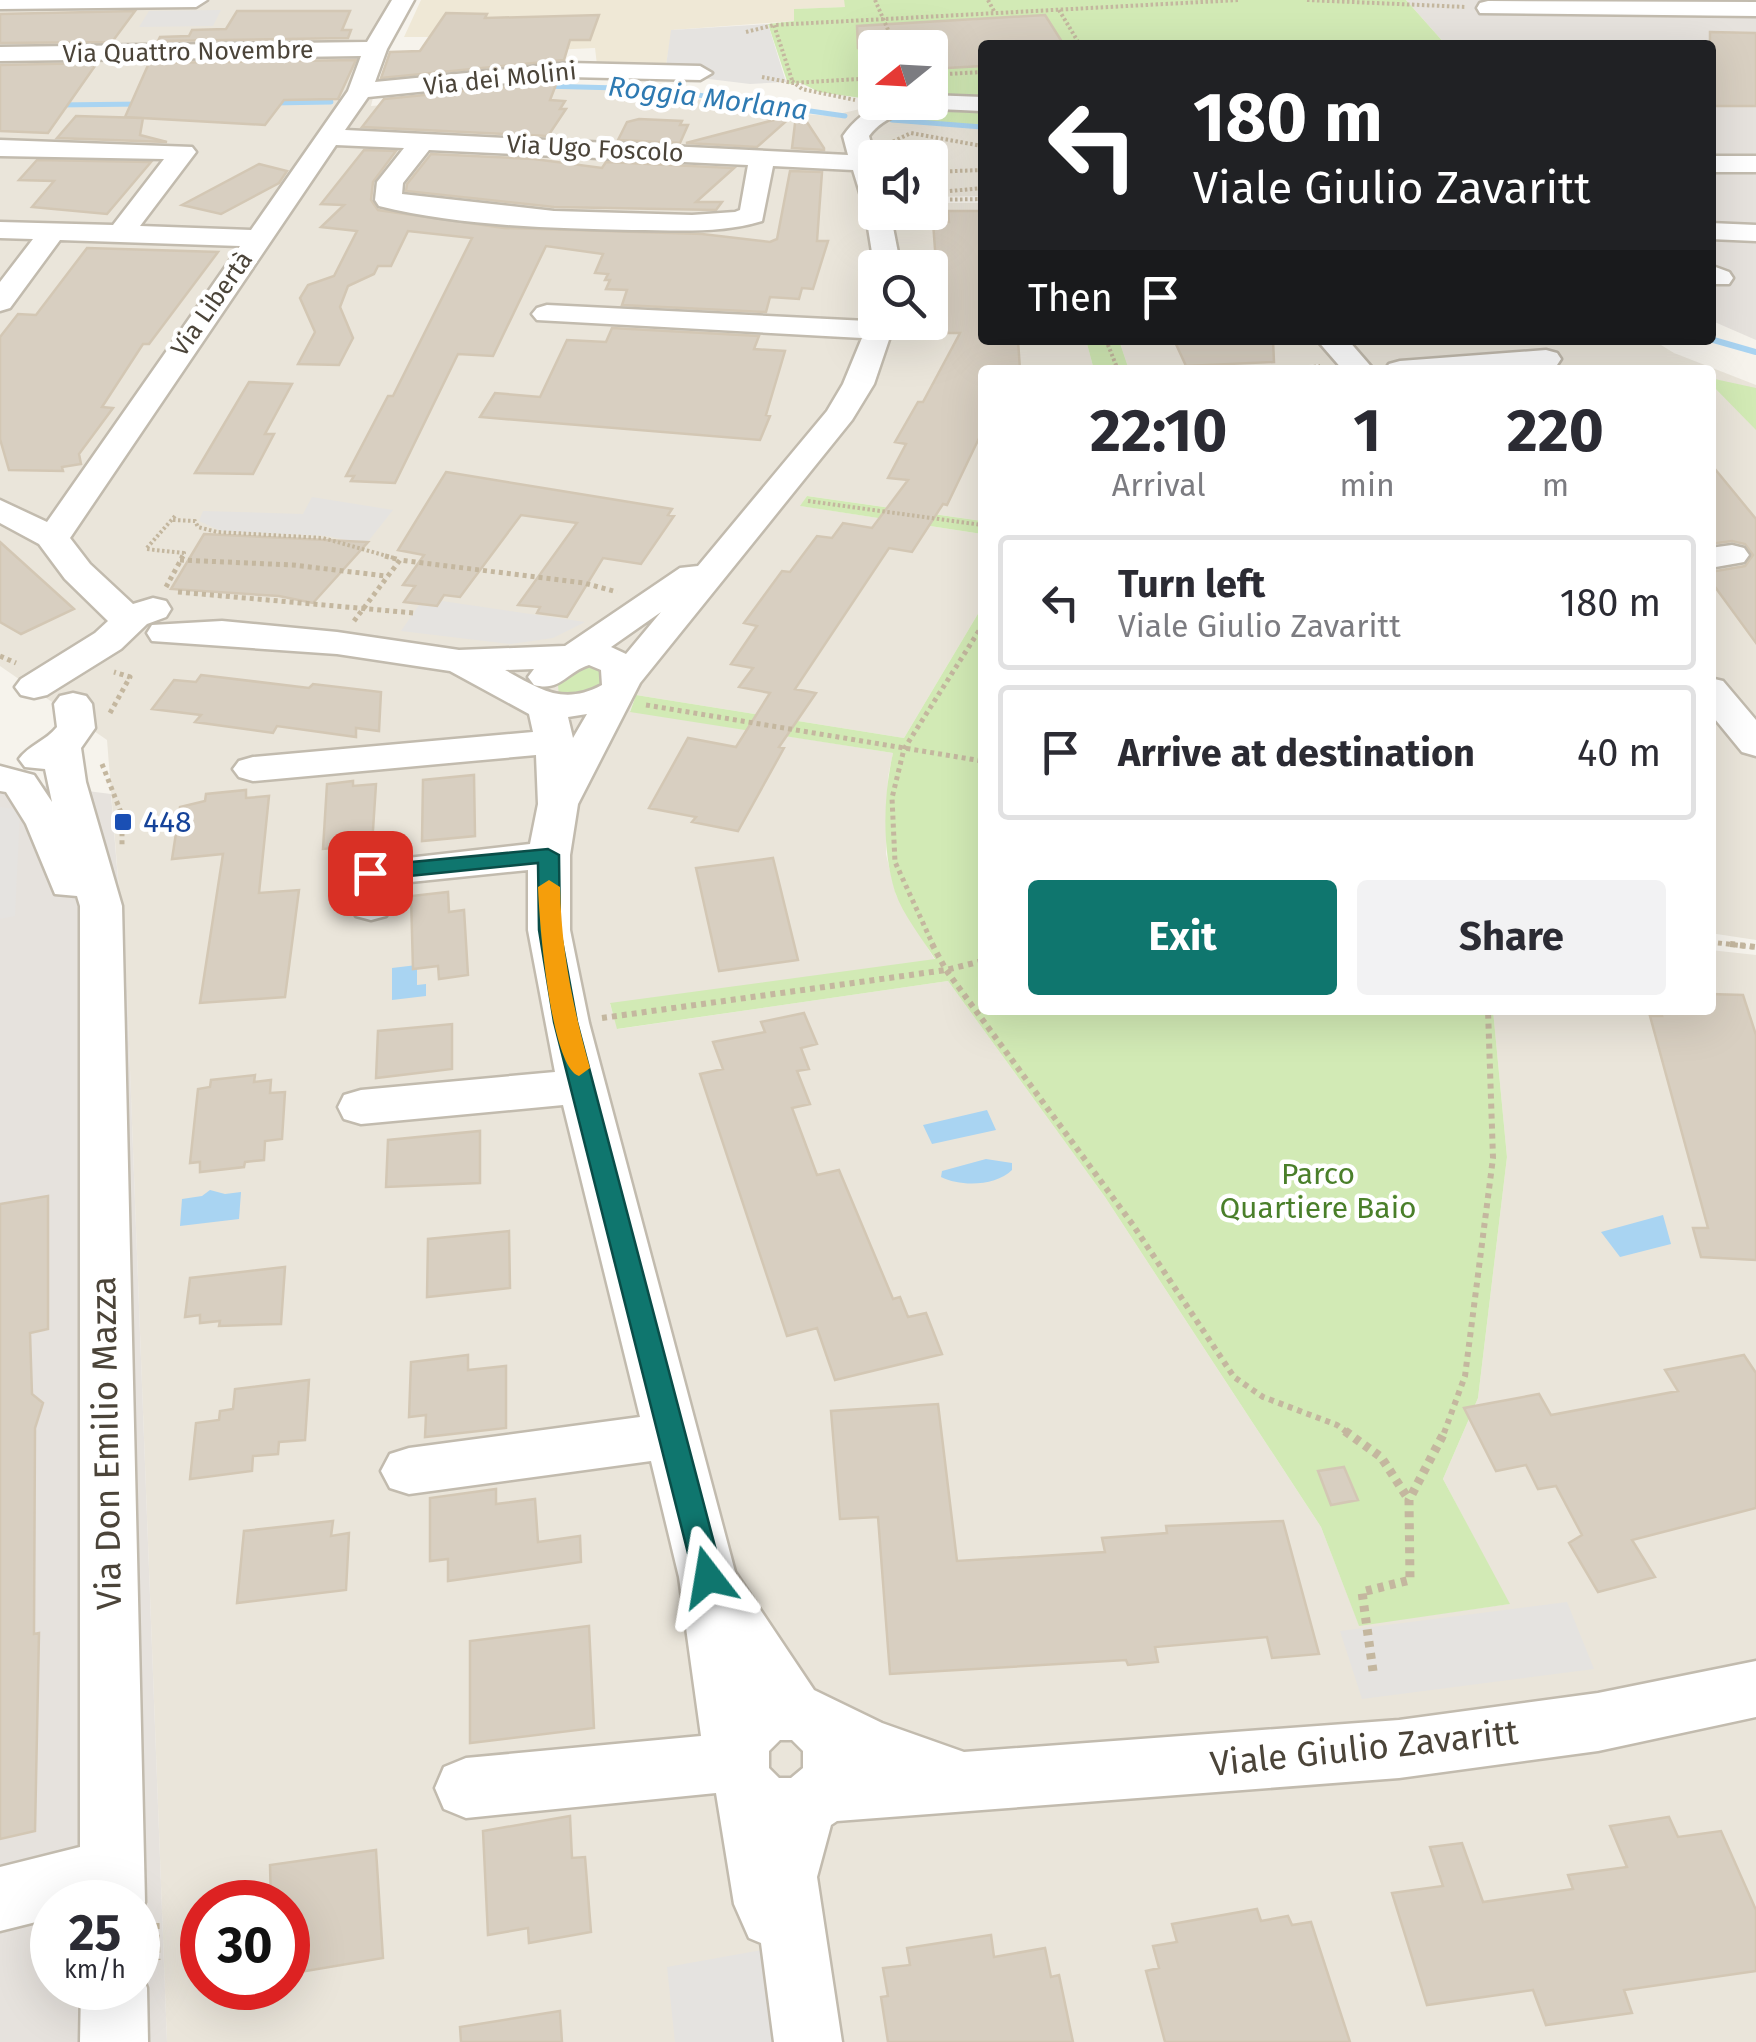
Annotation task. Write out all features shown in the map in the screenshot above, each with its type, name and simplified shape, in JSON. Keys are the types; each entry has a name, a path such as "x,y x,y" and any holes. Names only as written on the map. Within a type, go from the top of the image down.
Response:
{"street":[{"path":"0,2 196,0"},
{"name":"Via Libertà","path":"54,538 360,92 375,49 403,0"},
{"path":"1488,8 1545,4 1756,9"},
{"name":"Via Quattro Novembre","path":"0,54 375,49"},
{"name":"Via dei Molini","path":"360,92 568,70 700,74"},
{"path":"948,103 978,104"},
{"path":"858,142 856,136 867,120"},
{"name":"Via Ugo Foscolo","path":"326,137 858,162"},
{"path":"423,140 390,182 388,200 466,214 624,222 731,223 753,215 762,157"},
{"path":"0,148 183,152 120,234"},
{"path":"1716,164 1756,164"},
{"path":"0,230 258,238"},
{"path":"1716,231 1756,232"},
{"path":"0,302 52,232"},
{"path":"535,346 559,281"},
{"path":"547,314 858,325"},
{"path":"769,1780 728,1725 708,1577 566,1022 550,930 548,855 558,804 618,690 840,416 874,340"},
{"path":"1336,345 1354,365"},
{"path":"1466,365 1546,359"},
{"path":"0,510 54,538 68,565 144,620 459,660 604,654 618,664 618,690"},
{"path":"558,804 546,679 572,655 657,602 736,540"},
{"path":"17,689 144,620"},
{"path":"17,689 55,693 73,704 144,620"},
{"path":"459,660 548,718"},
{"path":"253,769 548,718 600,701 618,690"},
{"path":"1716,696 1756,744"},
{"name":"Via Don Emilio Mazza","path":"0,775 61,747 76,728 73,704"},
{"name":"Via Don Emilio Mazza","path":"61,747 66,782 101,906 112,1880"},
{"name":"Via Don Emilio Mazza","path":"0,775 20,784 46,824 66,867 99,984"},
{"path":"370,906 370,873 548,855"},
{"path":"361,1108 584,1086"},
{"path":"409,1471 674,1434"},
{"path":"708,1577 809,1719 833,1740 834,1772 769,1780"},
{"name":"Viale Giulio Zavaritt","path":"466,1788 769,1780 969,1782 1399,1748 1598,1722 1756,1689"},
{"path":"808,2042 769,1780 742,1736 764,1716 809,1719"},
{"name":"Viale Giulio Zavaritt","path":"809,1719 869,1748 969,1782"},
{"path":"0,1899 30,1896"},
{"path":"114,2010 114,2042"}],"path":[{"path":"875,0 887,30"},
{"path":"988,0 996,13"},
{"path":"1104,0 1109,7"},
{"path":"746,32 774,25 1239,0"},
{"path":"1308,0 1488,8"},
{"path":"1059,10 1077,40"},
{"path":"774,25 790,81 802,90 858,100"},
{"path":"948,73 978,72"},
{"path":"762,77 790,81 858,79"},
{"path":"896,140 911,133 978,145"},
{"path":"948,171 978,170"},
{"path":"948,191 978,188"},
{"path":"948,200 978,199"},
{"path":"777,497 978,524"},
{"path":"414,612 365,606 310,606 276,599 164,590 184,553 146,549 158,531 174,518 217,532 323,538 400,560 584,583"},
{"path":"180,560 293,565 387,576"},
{"path":"365,606 400,560"},
{"path":"978,632 904,750 892,798 895,862 912,906 946,970 978,1014"},
{"path":"618,690 904,750 978,761"},
{"path":"1716,943 1756,947"},
{"path":"566,1022 946,970 978,962"},
{"path":"979,1015 1133,1225 1234,1377 1263,1397 1337,1425 1381,1457 1409,1500"},
{"path":"1373,1670 1362,1592 1410,1580 1409,1500 1443,1436 1465,1376 1494,1158 1488,1015"}],"shaded area":[{"path":"0,0 396,0 371,106 530,88 627,86 755,110 830,116 858,110 858,120 948,120 948,97 978,97 978,196 948,197 948,140 858,140 858,230 948,230 948,203 978,203 978,345 1087,345 1093,365 978,365 978,520 807,496 801,506 978,533 978,614 904,738 636,695 630,711 893,753 888,777 886,854 896,895 935,960 610,1004 618,1029 948,981 1105,1197 1321,1527 1359,1625 1509,1604 1443,1479 1478,1398 1507,1157 1493,1015 1716,1015 1716,951 1756,955 1756,2042 167,2042 127,991 107,740 0,666"},
{"path":"421,0 844,0 846,7 795,9 795,21 672,30 666,66 597,65 595,48 508,52 445,37 404,37"},
{"path":"1406,0 1756,0 1756,340 1716,323 1716,40 1442,40"},
{"path":"221,10 213,26 139,27 149,11"},
{"path":"768,24 786,82 750,84 676,75 666,66 671,30"},
{"path":"1121,345 1661,345 1705,365 1318,364 1127,365"},
{"path":"1716,369 1756,385 1756,940 1716,934"},
{"path":"312,497 393,510 366,544 327,536 221,531 199,521 203,511 303,514"},
{"path":"442,601 585,622 553,638 511,644 401,631 419,605 438,607"},
{"path":"0,780 111,794 127,991 167,2042 0,2042"},
{"path":"0,807 20,810 15,916 0,919"},
{"path":"1567,1602 1594,1669 1362,1699 1340,1631"},
{"path":"762,1950 774,2042 675,2042 667,1967"}],"green space":[{"path":"844,0 1406,0 1442,40 978,40 978,97 948,97 948,30 858,30 858,98 819,92 801,83 788,84 768,24 794,21 794,9 845,7"},
{"path":"948,106 978,107 978,125 915,120 948,120"},
{"path":"1087,345 1121,345 1127,365 1093,365"},
{"path":"1716,379 1756,388 1756,430 1716,389"},
{"path":"807,496 978,520 978,533 800,506"},
{"name":"Parco Quartiere Baio","path":"978,614 978,1015 1493,1015 1507,1157 1478,1398 1443,1479 1510,1604 1359,1626 1321,1527 1105,1197 948,981 617,1029 610,1003 935,959 903,909 891,875 885,823 893,753 630,712 636,695 904,738"},
{"path":"599,661 611,687 559,699 558,684 563,674"}],"water":[{"path":"417,965 417,985 426,984 426,996 392,1000 392,968"},
{"path":"987,1110 996,1130 932,1144 923,1125"},
{"path":"986,1159 1012,1163 1012,1170 997,1179 978,1183 941,1177 942,1171"},
{"path":"210,1190 225,1194 241,1192 239,1219 180,1226 182,1199 202,1196"},
{"path":"1663,1215 1671,1244 1620,1257 1601,1232"}],"building":[{"path":"135,11 112,42 0,43 0,14"},
{"path":"237,11 350,11 342,30 351,30 348,38 158,41 160,37 189,36 192,30 226,29"},
{"path":"446,13 487,14 485,18 599,15 590,40 570,40 564,60 381,78 390,52 420,51"},
{"path":"1045,15 1061,40 978,40 978,66 948,68 948,30 858,30 858,48 857,26"},
{"path":"1710,32 1756,33 1756,106 1716,106 1716,40 1710,40"},
{"path":"356,60 338,99 284,100 265,125 125,117 149,63"},
{"path":"97,63 48,133 0,131 0,65"},
{"path":"557,82 550,100 565,101 560,109 566,109 548,136 362,127 384,99"},
{"path":"797,107 824,148 824,150 792,148"},
{"path":"793,115 757,147 686,143"},
{"path":"76,116 143,118 140,135 167,142 57,138"},
{"path":"682,121 680,125 688,125 680,143 618,140 627,122"},
{"path":"364,150 396,151 373,182 371,200 378,210 504,228 702,234 770,242 777,239 790,171 822,172 817,241 828,241 813,289 802,288 799,299 770,297 766,312 622,305 627,290 606,289 608,274 595,273 603,254 546,246 493,356 458,354 395,483 351,481 354,476 346,476 388,396 393,396 472,238 408,231 391,266 378,266 374,274 348,286 340,307 353,338 339,365 298,364 315,332 300,298 308,285 334,276 357,231 321,227 344,205 321,204"},
{"path":"431,154 534,159 602,168 606,162 734,168 696,202 722,202 716,210 554,207 406,191 407,184"},
{"path":"37,160 151,162 107,214 32,207 54,181 19,180"},
{"path":"259,164 287,171 279,183 221,214 182,205"},
{"path":"948,211 978,211 978,345 1018,345 1020,365 978,365 978,440 947,505 943,504 912,552 889,548 795,689 816,693 779,747 784,748 738,831 692,822 696,817 649,808 688,738 736,747 770,693 739,687 753,668 731,664 757,626 744,623 782,571 790,572 817,536 832,538 843,523 872,528 908,480 888,478 906,444 895,442 918,402 923,402 960,333 948,333 948,250 935,250 934,230 948,230"},
{"path":"87,248 218,252 149,344 143,344 102,407 113,408 79,454 81,464 62,467 63,471 9,470 0,439 0,337 18,314 36,315"},
{"path":"612,328 759,336 754,349 785,351 766,415 770,416 760,440 480,417 495,393 540,397 567,340 606,342"},
{"path":"1176,345 1273,345 1274,362 1186,365"},
{"path":"249,382 292,384 265,434 274,434 253,474 195,473"},
{"path":"1716,470 1756,519 1756,643 1716,588 1716,571 1745,566 1753,555 1745,544 1716,543"},
{"path":"446,472 672,509 668,515 674,516 641,564 603,558 567,617 537,613 540,607 518,605 577,523 521,515 460,597 444,595 437,606 404,602 415,586 403,585 424,555 398,550"},
{"path":"204,534 368,542 313,603 279,596 171,589"},
{"path":"0,542 74,609 21,634 0,622"},
{"path":"201,675 381,692 379,731 356,728 356,737 277,726 273,733 195,722 201,715 152,709 174,680 196,682"},
{"path":"474,775 475,836 422,841 423,780"},
{"path":"353,781 353,786 376,784 372,845 323,849 327,784"},
{"path":"246,790 246,798 269,796 259,893 299,890 285,997 200,1003 223,854 172,859 180,807 205,801 206,794"},
{"path":"773,858 798,960 719,971 696,868"},
{"path":"448,892 449,912 464,910 468,975 439,979 438,966 413,969 411,896"},
{"path":"1716,994 1743,995 1756,1035 1756,1260 1701,1257 1693,1228 1708,1228 1650,1016 1716,1015"},
{"path":"804,1013 817,1044 801,1048 809,1069 797,1071 810,1104 792,1108 817,1175 839,1170 893,1299 900,1297 908,1317 926,1313 942,1354 835,1380 817,1328 787,1336 700,1074 723,1069 713,1042 765,1032 761,1022"},
{"path":"452,1024 452,1069 376,1078 378,1031"},
{"path":"255,1075 254,1082 271,1080 270,1093 285,1092 282,1139 265,1141 264,1160 245,1162 244,1167 200,1172 200,1162 190,1163 198,1089 210,1087 211,1080"},
{"path":"480,1131 480,1183 386,1187 388,1140"},
{"path":"48,1196 48,1329 30,1333 32,1394 43,1403 35,1428 34,1634 39,1633 35,1831 0,1839 0,1204"},
{"path":"509,1231 510,1288 427,1297 428,1239"},
{"path":"285,1267 281,1324 219,1326 220,1321 200,1323 200,1315 185,1317 190,1278"},
{"path":"468,1355 468,1370 506,1366 506,1428 425,1437 426,1415 409,1417 411,1362"},
{"path":"1744,1355 1756,1373 1756,1508 1632,1540 1655,1577 1598,1592 1569,1543 1582,1535 1556,1486 1538,1489 1526,1465 1496,1471 1464,1408 1539,1394 1551,1415 1678,1391 1665,1370"},
{"path":"309,1380 305,1440 279,1442 278,1454 253,1456 252,1471 190,1479 196,1423 219,1420 220,1411 233,1409 235,1389"},
{"path":"938,1404 957,1561 1105,1552 1102,1538 1167,1533 1166,1526 1283,1521 1319,1654 1272,1658 1267,1637 1155,1647 1158,1662 1128,1665 1126,1660 890,1674 878,1517 840,1519 831,1411"},
{"path":"1344,1467 1358,1500 1331,1505 1318,1471"},
{"path":"496,1489 496,1504 535,1499 538,1542 580,1536 581,1562 448,1581 448,1559 430,1561 430,1498"},
{"path":"333,1521 331,1536 349,1533 346,1590 237,1603 244,1531"},
{"path":"589,1626 594,1728 470,1743 470,1641"},
{"path":"570,1816 572,1858 585,1857 591,1932 529,1943 528,1928 488,1935 483,1831"},
{"path":"1669,1817 1678,1837 1721,1831 1756,1910 1756,1971 1624,1990 1632,2013 1546,2025 1533,1990 1427,2005 1392,1893 1443,1886 1430,1847 1462,1843 1483,1902 1573,1889 1568,1875 1627,1867 1610,1826"},
{"path":"376,1850 383,1958 310,1970 310,1880 270,1880 270,1865"},
{"path":"1257,1909 1261,1921 1288,1916 1292,1925 1311,1922 1350,2042 1165,2042 1146,1971 1159,1968 1153,1946 1177,1942 1172,1924"},
{"path":"991,1935 994,1957 1045,1948 1051,1977 1059,1975 1073,2042 888,2042 881,1997 888,1996 883,1968 910,1965 907,1948"},
{"path":"560,2011 562,2042 461,2042 460,2027"}],"waterway":[{"name":"Roggia Morlana","path":"542,86 656,89 845,116"},
{"name":"Roggia Morlana","path":"271,103 331,102"},
{"name":"Roggia Morlana","path":"56,105 144,104"},
{"name":"Roggia Morlana","path":"892,120 978,127"},
{"name":"Roggia Morlana","path":"1716,341 1756,352"}],"slow traffic":[{"path":"549,887 550,930 566,1022 579,1068"}],"place":[{"name":"448","path":"123,822"}],"route":[{"path":"370,873 548,855 550,930 566,1022 708,1577"}]}
